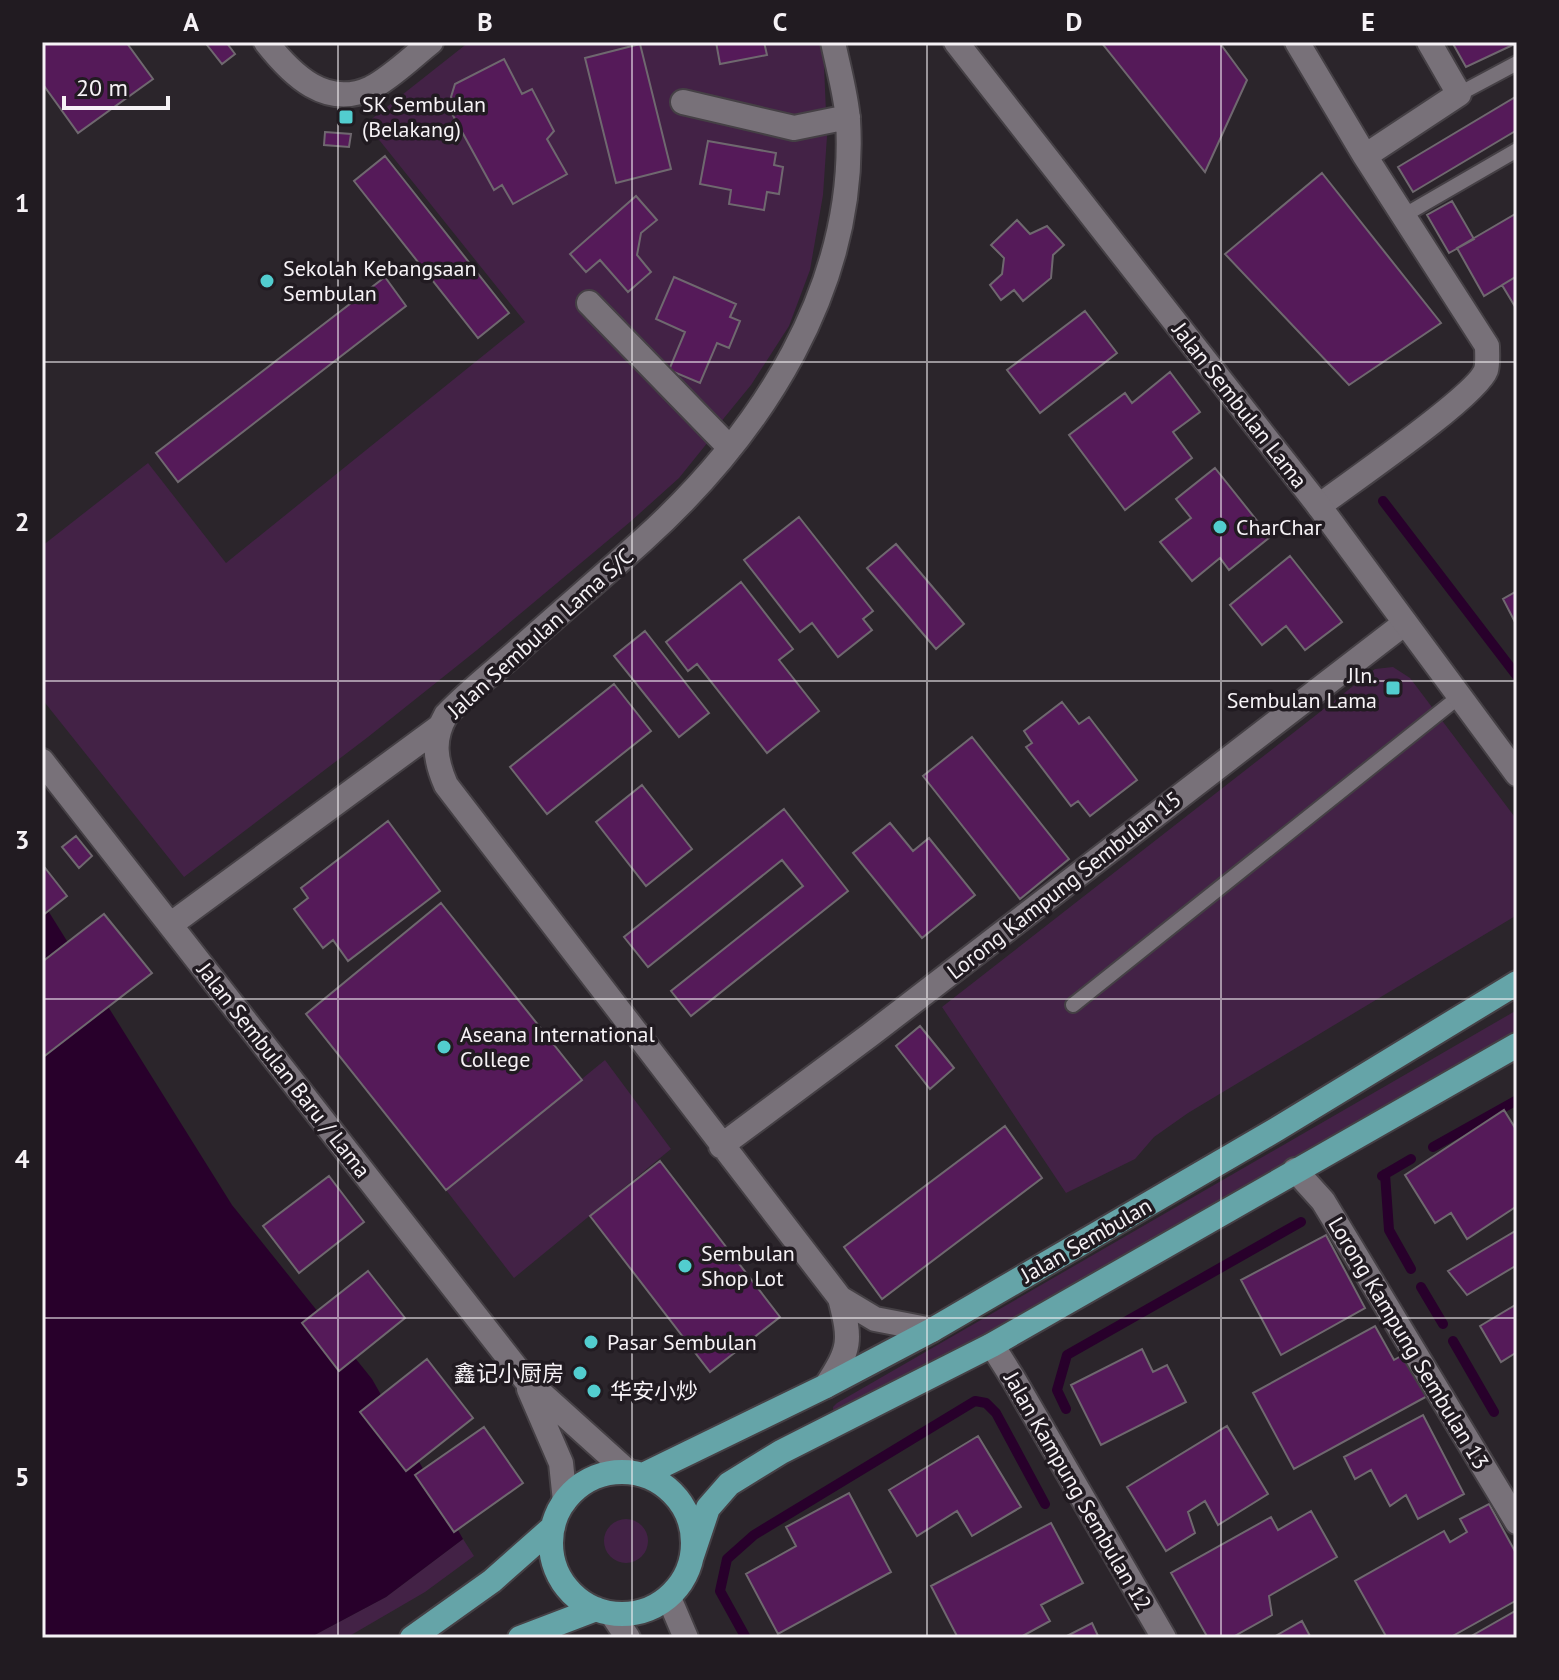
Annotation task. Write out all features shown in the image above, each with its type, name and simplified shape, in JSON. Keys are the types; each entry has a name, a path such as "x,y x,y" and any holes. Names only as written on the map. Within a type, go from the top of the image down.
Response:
{"main road":[{"name":"Jalan Sembulan","path":"636,1473 826,1386 932,1330 1277,1129 1517,983"},
{"name":"Jalan Sembulan","path":"692,1556 708,1508 729,1484 781,1452 992,1345 1517,1045"},
{"path":"636,1473 668,1488 685,1509 693,1539 692,1556 669,1598 649,1609 630,1614 604,1611 570,1591 560,1577 554,1561 553,1527 565,1501 585,1482 599,1476 636,1473"},
{"path":"412,1638 492,1581 553,1527"},
{"path":"520,1638 604,1611"}],"street":[{"path":"266,42 304,83 328,94 355,94 373,87 431,42"},
{"name":"Jalan Sembulan Lama S/C","path":"833,42 848,117 843,217 829,272 805,334 762,406 694,491 654,530 458,702 438,728 437,764 446,785 840,1298"},
{"name":"Jalan Sembulan Lama","path":"956,42 1319,506 1517,774"},
{"path":"1297,42 1365,156 1487,346 1486,370 1476,386 1445,413 1319,506"},
{"path":"1365,156 1459,94 1429,42"},
{"path":"683,102 794,128 848,117"},
{"path":"589,303 730,448"},
{"name":"Lorong Kampung Sembulan 15","path":"721,1146 1405,623"},
{"path":"170,925 438,728"},
{"name":"Jalan Sembulan Baru / Lama","path":"42,761 525,1379"},
{"name":"Lorong Kampung Sembulan 13","path":"1295,1170 1323,1201 1517,1522"},
{"path":"840,1298 875,1319 932,1330"},
{"path":"826,1386 846,1352 849,1334 840,1298"},
{"name":"Jalan Kampung Sembulan 12","path":"992,1345 1164,1638"},
{"path":"525,1379 636,1473"},
{"path":"525,1379 561,1463 565,1501"},
{"path":"669,1598 686,1638"},
{"path":"604,1611 628,1638"}],"lane":[{"path":"1459,94 1517,63"},
{"path":"1403,216 1517,150"},
{"path":"1073,1005 1460,696"}],"shaded area":[{"path":"469,42 716,42 720,64 766,55 764,42 823,42 827,136 823,195 810,270 789,326 751,385 679,478 477,650 184,877 42,699 42,546 148,463 226,563 525,322 376,136 369,121","holes":["640,44 671,169 616,183 585,58","708,141 776,153 774,165 783,167 779,193 767,192 764,210 729,204 731,190 700,184","636,196 656,220 641,233 637,255 651,272 627,292 600,260 586,272 570,254","674,277 736,304 730,317 739,321 729,347 717,343 669,370 685,332 656,319"]},
{"path":"1393,667 1410,678 1517,820 1517,915 1188,1113 1154,1137 1135,1159 1066,1193 942,1007 1375,669"},
{"path":"42,901 232,1205 372,1379 463,1539 386,1597 309,1638 42,1638"},
{"path":"1517,1010 1517,1037 846,1420 834,1418 833,1407 837,1403"},
{"path":"605,1060 671,1149 514,1278 446,1190"},
{"path":"626,1519 641,1526 648,1541 641,1556 626,1563 611,1556 604,1541 611,1526"},
{"path":"463,1539 474,1556 425,1592 346,1638 309,1638 386,1597"}],"building":[{"path":"42,42 126,42 153,79 78,133 42,83"},
{"path":"226,42 235,54 222,64 207,45"},
{"path":"716,42 764,42 767,55 720,64"},
{"path":"1101,42 1219,42 1247,80 1205,172"},
{"path":"1452,42 1517,42 1517,43 1466,67"},
{"path":"640,44 671,169 616,183 585,58"},
{"path":"504,59 522,94 532,89 554,131 547,139 567,174 513,204 502,185 494,190 450,110 456,106 451,97 455,84"},
{"path":"1517,96 1517,130 1413,192 1398,167"},
{"path":"325,132 351,134 349,147 324,145"},
{"path":"708,141 776,153 774,165 783,167 779,194 767,192 764,210 729,204 731,190 700,184"},
{"path":"385,156 509,313 478,338 354,181"},
{"path":"1322,173 1441,323 1349,385 1225,254"},
{"path":"636,196 657,220 641,233 637,255 651,272 628,292 600,260 586,272 570,254"},
{"path":"1452,201 1474,239 1449,253 1427,215"},
{"path":"1517,213 1517,276 1484,296 1457,248"},
{"path":"1017,220 1030,234 1047,226 1064,245 1053,255 1051,278 1023,301 1014,290 1001,300 990,285 1002,274 1004,258 991,245"},
{"path":"1517,276 1517,310 1502,285"},
{"path":"385,277 406,306 178,482 156,453"},
{"path":"674,277 736,304 730,317 740,321 729,348 717,343 700,383 669,370 685,332 656,319"},
{"path":"1085,311 1117,353 1040,413 1007,370"},
{"path":"1170,372 1200,412 1173,432 1192,458 1125,510 1069,435 1125,393 1132,403"},
{"name":"CharChar","path":"1215,468 1270,537 1229,570 1220,558 1192,581 1160,542 1191,518 1176,499"},
{"path":"799,517 873,611 863,619 872,630 838,657 812,623 800,632 744,560"},
{"path":"896,544 964,624 936,649 867,568"},
{"path":"1290,556 1342,622 1305,650 1286,626 1262,645 1230,605"},
{"path":"741,582 793,649 779,660 819,711 767,753 697,664 688,671 666,642"},
{"path":"1517,591 1517,626 1503,599"},
{"path":"645,631 709,713 679,737 614,656"},
{"path":"614,684 651,731 547,814 510,767"},
{"path":"1062,702 1079,724 1089,717 1137,780 1090,816 1078,801 1071,806 1026,747 1032,743 1024,731"},
{"path":"972,737 1069,859 1020,899 923,776"},
{"path":"642,785 692,849 646,886 596,822"},
{"path":"784,809 848,891 691,1016 671,991 803,886 782,860 648,967 624,937"},
{"path":"388,821 440,891 348,961 333,940 323,948 294,909 308,898 301,888"},
{"path":"890,823 913,851 929,838 975,895 922,938 853,853"},
{"path":"76,836 92,856 79,868 62,847"},
{"path":"42,864 67,896 42,916"},
{"name":"Aseana International College","path":"441,903 582,1080 446,1190 306,1014"},
{"path":"104,914 152,973 42,1058 42,962"},
{"path":"920,1026 954,1068 930,1089 896,1046"},
{"path":"1504,1110 1517,1131 1517,1206 1467,1239 1451,1213 1435,1223 1405,1175"},
{"path":"1005,1126 1042,1178 882,1299 844,1247"},
{"name":"Sembulan Shop Lot","path":"660,1161 780,1317 710,1372 590,1216"},
{"path":"329,1176 364,1222 299,1273 263,1226"},
{"path":"1517,1230 1517,1265 1467,1295 1448,1271"},
{"path":"1326,1235 1365,1308 1281,1355 1241,1280"},
{"path":"368,1271 405,1318 339,1371 302,1323"},
{"path":"1517,1304 1517,1352 1501,1362 1480,1326"},
{"path":"1375,1326 1394,1360 1408,1352 1431,1394 1294,1469 1253,1393"},
{"path":"1142,1349 1153,1372 1167,1365 1186,1402 1101,1445 1071,1385"},
{"path":"427,1359 473,1418 406,1471 360,1412"},
{"path":"1423,1415 1464,1494 1418,1519 1406,1495 1390,1506 1371,1470 1355,1479 1344,1457"},
{"path":"1227,1426 1268,1494 1218,1525 1205,1501 1188,1512 1195,1533 1166,1551 1127,1487"},
{"path":"484,1427 523,1483 454,1532 415,1475"},
{"path":"978,1436 1021,1507 972,1536 957,1511 917,1536 889,1490"},
{"path":"849,1493 891,1572 778,1634 746,1574 796,1546 786,1527"},
{"path":"1489,1504 1517,1555 1517,1600 1449,1638 1387,1638 1355,1581 1444,1531 1450,1542 1467,1532 1460,1519"},
{"path":"1311,1511 1337,1557 1269,1596 1272,1615 1231,1638 1208,1638 1171,1573 1271,1517 1278,1530"},
{"path":"1051,1523 1083,1583 1041,1605 1050,1621 1019,1638 958,1638 931,1586"},
{"path":"1517,1610 1517,1638 1468,1638"},
{"path":"1302,1621 1311,1638 1272,1638"},
{"path":"1092,1623 1099,1638 1063,1638"}],"waterway":[{"path":"1383,501 1517,676"},
{"path":"1433,1147 1517,1100"},
{"path":"1382,1176 1411,1159"},
{"path":"1385,1174 1389,1230 1411,1269"},
{"path":"1066,1409 1057,1390 1067,1355 1301,1222"},
{"path":"1421,1287 1443,1324"},
{"path":"1453,1341 1494,1412"},
{"path":"746,1638 720,1591 727,1559 754,1535 975,1401 986,1403 996,1413 1045,1504"}],"place":[{"name":"SK Sembulan (Belakang)","path":"346,117"},
{"name":"Sekolah Kebangsaan Sembulan","path":"267,281"},
{"name":"CharChar","path":"1220,527"},
{"name":"Jln. Sembulan Lama","path":"1393,688"},
{"name":"Aseana International College","path":"444,1047"},
{"name":"Sembulan Shop Lot","path":"685,1266"},
{"name":"Pasar Sembulan","path":"591,1342"},
{"name":"鑫记小厨房","path":"580,1373"},
{"name":"华安小炒","path":"594,1391"}]}
